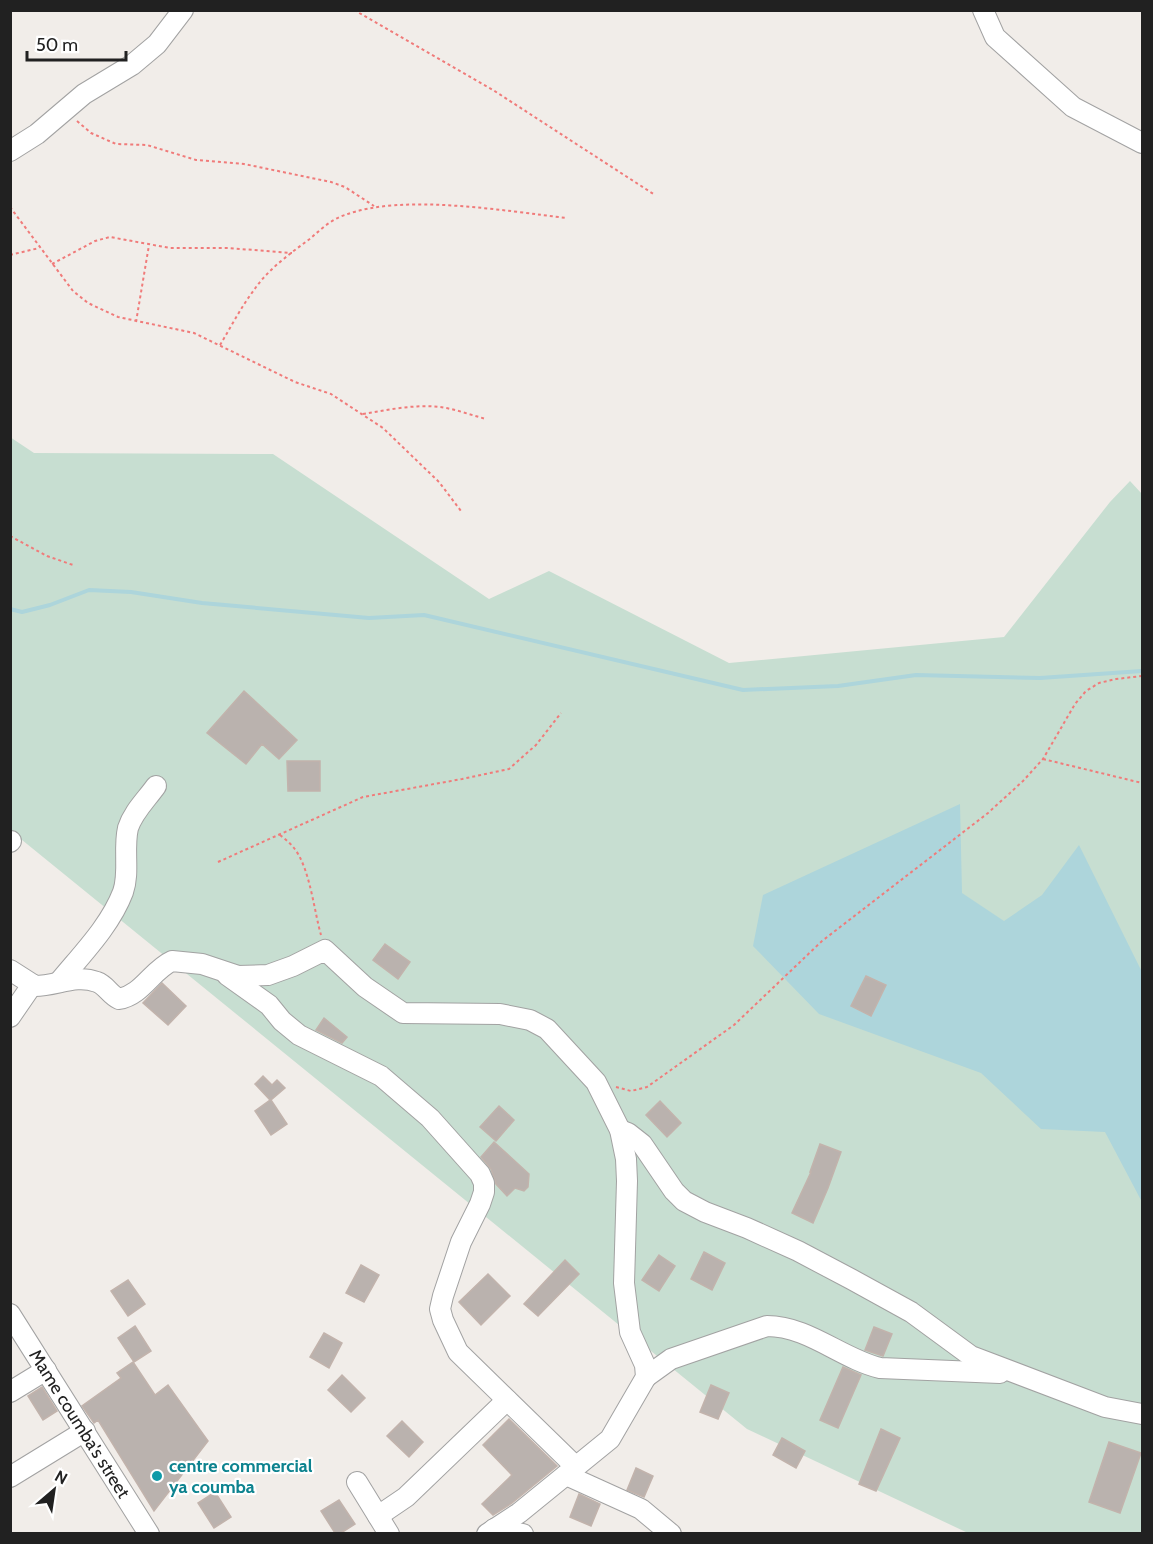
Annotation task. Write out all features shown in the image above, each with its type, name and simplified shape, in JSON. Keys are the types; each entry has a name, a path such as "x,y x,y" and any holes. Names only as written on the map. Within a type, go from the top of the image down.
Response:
{"street":[{"path":"10,151 37,134 84,94 132,65 157,44 183,10"},
{"path":"983,10 995,37 1074,107 1143,143"},
{"path":"59,982 103,928 122,895 126,883 128,830 137,810 156,786"},
{"path":"10,970 32,985 40,986 79,978 99,982 119,999 140,989 171,961 202,964 238,976 271,975 325,950 365,987 403,1013 500,1014 530,1020 547,1029 596,1082 620,1130 626,1159 627,1181 624,1283 630,1332 645,1365 646,1377"},
{"path":"222,972 269,1005 282,1021 299,1035 381,1076 430,1118 480,1174 484,1183 480,1204 461,1242 440,1309 458,1352 507,1400 571,1471 641,1509 671,1533"},
{"path":"10,1017 32,985"},
{"path":"620,1130 636,1138 642,1144 674,1191 684,1201 705,1212 777,1241 842,1274 911,1312 962,1350 1105,1407 1143,1414"},
{"name":"Mame coumba's street","path":"10,1314 149,1533"},
{"path":"491,1531 519,1513 615,1433 646,1377 671,1359 768,1326 778,1326 804,1334 863,1363 880,1368 1015,1373"},
{"path":"10,1392 46,1370"},
{"path":"378,1516 406,1497 507,1400"},
{"path":"10,1478 85,1431"},
{"path":"357,1482 389,1533"},
{"path":"491,1531 523,1533"}],"path":[{"path":"354,10 493,90 656,195"},
{"path":"68,109 80,125 108,141 123,145 153,146 187,158 244,164 331,182 345,187 375,206"},
{"path":"220,345 254,289 267,274 337,218 375,206 426,206 480,208 567,218"},
{"path":"10,207 73,291 88,303 107,313 136,322 185,331 220,345 295,382 331,394 383,428 439,482 460,510"},
{"path":"52,264 102,238 117,237 170,248 228,248 292,253"},
{"path":"136,322 149,244"},
{"path":"10,255 39,248"},
{"path":"363,414 428,406 455,410 486,419"},
{"path":"10,536 47,556 74,565"},
{"path":"596,1082 631,1091 647,1087 734,1025 822,941 988,813 1023,781 1043,759 1075,704 1086,691 1099,683 1143,676"},
{"path":"218,862 363,796 509,769 536,745 561,713"},
{"path":"1043,759 1143,783"},
{"path":"280,835 296,850 315,904 325,950"}],"green space":[{"path":"10,437 34,453 273,454 489,599 549,571 729,663 1004,637 1110,502 1130,481 1142,494 1142,1533 968,1533 747,1429 11,831"}],"water":[{"path":"960,804 962,893 1004,921 1042,895 1079,845 1142,972 1142,1202 1105,1132 1041,1129 981,1073 819,1014 753,946 763,895"}],"building":[{"path":"244,691 297,740 279,759 262,744 246,764 207,733"},
{"path":"287,761 320,761 320,791 288,791"},
{"path":"385,944 410,962 398,979 373,960"},
{"path":"866,976 886,985 871,1016 851,1006"},
{"path":"162,983 186,1006 168,1025 143,1003"},
{"path":"324,1018 347,1037 342,1043 316,1030"},
{"path":"263,1076 272,1085 277,1080 285,1088 271,1100 287,1124 271,1135 255,1111 270,1100 255,1084"},
{"path":"660,1101 681,1123 667,1137 646,1115"},
{"path":"499,1106 514,1120 496,1141 480,1127"},
{"path":"494,1142 529,1174 528,1187 524,1191 515,1188 507,1196 496,1184 491,1169 481,1157"},
{"path":"820,1144 841,1152 813,1223 792,1213 811,1172"},
{"path":"704,1252 725,1263 712,1290 691,1279"},
{"path":"659,1255 675,1266 659,1291 642,1280"},
{"path":"565,1260 579,1274 538,1316 524,1304"},
{"path":"361,1265 379,1275 364,1302 346,1293"},
{"path":"488,1274 510,1296 481,1325 459,1302"},
{"path":"128,1280 145,1304 128,1316 111,1291"},
{"path":"135,1326 151,1351 134,1362 118,1338"},
{"path":"874,1327 892,1334 883,1356 865,1350"},
{"path":"324,1333 342,1343 329,1368 310,1357"},
{"name":"centre commercial ya coumba","path":"133,1362 155,1395 168,1385 208,1441 154,1511 98,1420 94,1423 82,1406 121,1378 117,1373"},
{"path":"843,1367 861,1375 838,1428 820,1420"},
{"path":"342,1375 365,1398 351,1412 328,1390"},
{"path":"711,1385 729,1393 718,1419 700,1412"},
{"path":"42,1387 57,1411 43,1420 28,1396"},
{"path":"509,1419 557,1466 512,1503 493,1515 482,1504 512,1475 483,1445"},
{"path":"402,1421 423,1442 409,1457 387,1436"},
{"path":"881,1429 900,1438 876,1491 859,1484"},
{"path":"782,1438 805,1451 796,1468 773,1455"},
{"path":"1109,1442 1141,1453 1120,1513 1089,1502"},
{"path":"636,1468 653,1476 644,1497 627,1490"},
{"path":"215,1492 231,1517 214,1528 198,1503"},
{"path":"579,1494 600,1504 591,1526 570,1517"},
{"path":"339,1500 355,1524 341,1533 335,1533 321,1511"}],"waterway":[{"path":"10,609 22,612 50,605 89,590 131,592 202,603 369,618 424,615 743,690 838,686 916,675 1040,678 1142,671"}],"place":[{"name":"centre commercial ya coumba","path":"157,1476"}]}
